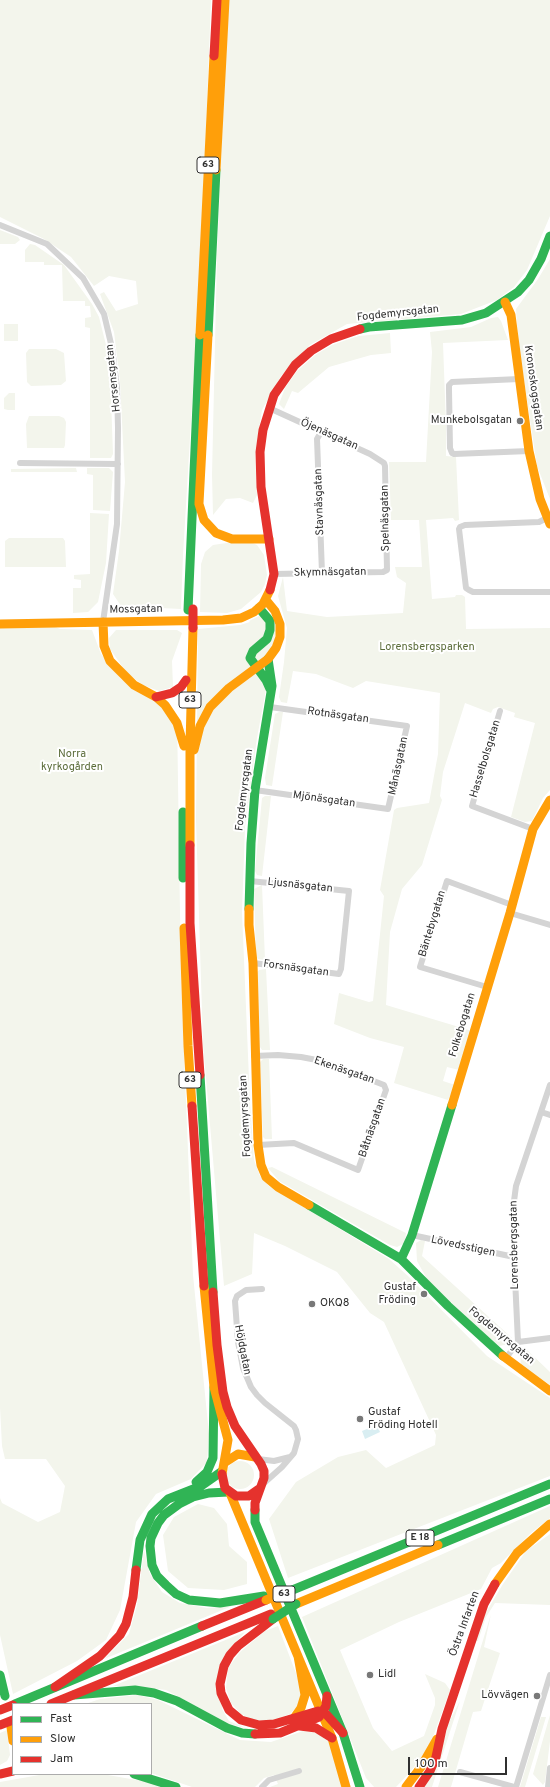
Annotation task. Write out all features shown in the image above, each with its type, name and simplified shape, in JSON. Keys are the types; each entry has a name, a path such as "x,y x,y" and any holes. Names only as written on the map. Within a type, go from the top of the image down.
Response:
{"main road":[{"name":"63","path":"191,609 193,475 217,0"},
{"name":"63","path":"225,0 199,504 186,680 183,864 188,1046 206,1318 214,1387 227,1434 228,1446 223,1468 222,1483 229,1492 245,1526 321,1712"},
{"name":"Fogdemyrsgatan","path":"266,600 272,585 274,574 263,504 260,473 263,430 269,408 278,389 295,365 311,351 331,339 369,327 462,320 486,313 505,302 518,292 529,280 541,259 549,239"},
{"name":"Kronoskogsgatan","path":"505,302 511,315 529,451 540,499 549,521"},
{"path":"199,504 207,524 216,533 226,537 240,539 269,539"},
{"path":"190,772 200,726 210,707 229,688 268,659 276,648 280,630 277,615 266,600"},
{"name":"Mossgatan","path":"0,624 234,620 248,615 259,608 266,600"},
{"name":"Fogdemyrsgatan","path":"259,608 270,621 270,630 267,639 255,648 251,655 251,661 266,680 271,696"},
{"path":"103,622 104,646 110,661 130,681 156,697 171,712 177,723 184,746"},
{"name":"63","path":"190,628 190,924 217,1345 227,1406 235,1426 264,1471 254,1509 255,1522 343,1733"},
{"name":"Fogdemyrsgatan","path":"268,659 272,681 271,696 255,790 251,842 249,925 252,964 258,1145 261,1165 266,1177 355,1233 401,1259 448,1306 506,1358 550,1391"},
{"path":"156,697 172,694 181,687 186,680"},
{"name":"Folkebogatan","path":"401,1259 412,1235 511,909 533,829 550,800"},
{"path":"55,1687 100,1656 120,1635 126,1624 133,1596 140,1540 152,1514 164,1502 201,1478 207,1472 211,1464 214,1451 214,1387"},
{"path":"175,1496 200,1486 223,1468 228,1459 238,1454 250,1454 256,1458"},
{"name":"E 18","path":"16,1703 266,1598 290,1591 550,1484"},
{"path":"261,1487 254,1493 242,1497 229,1492 210,1493 193,1497 179,1504 164,1515 158,1523 151,1538 150,1546 152,1565 158,1576 176,1594 189,1600 220,1603 266,1598"},
{"name":"E 18","path":"272,1616 296,1604 550,1499"},
{"name":"Östra Infarten","path":"419,1787 430,1771 436,1757 442,1729 479,1615 490,1592 517,1553 550,1524"},
{"path":"54,1703 272,1616"},
{"path":"272,1616 247,1638 230,1656 221,1675 221,1694 228,1710 234,1716 248,1724 259,1725 274,1724 314,1711 326,1714 343,1733 360,1787"},
{"path":"294,1718 301,1708 305,1695 298,1656"},
{"path":"0,1675 5,1696"},
{"path":"74,1695 135,1690 154,1693 177,1701 227,1728 250,1734 272,1735 300,1726 315,1719 326,1706 327,1696"},
{"name":"E 18","path":"0,1710 12,1705"},
{"path":"321,1712 332,1738 346,1787"},
{"path":"0,1725 12,1724"},
{"path":"300,1726 316,1728 332,1738"},
{"name":"Östra Infarten","path":"406,1787 422,1767 442,1729"},
{"path":"0,1774 12,1771"},
{"path":"137,1775 176,1787"}],"street":[{"name":"Horsensgatan","path":"0,225 47,244 83,278 104,314 112,348 116,387 118,464 117,524 103,622"},
{"path":"519,379 452,382 449,385 450,448 452,453 529,451"},
{"name":"Öjenäsgatan","path":"269,408 370,454 384,463 385,466"},
{"name":"Stavnäsgatan","path":"321,432 317,439 322,573"},
{"path":"20,463 118,464"},
{"name":"Spelnäsgatan","path":"385,466 387,570"},
{"path":"549,521 465,525 460,527 466,588 473,592 550,592"},
{"name":"Skymnäsgatan","path":"274,574 383,572 387,570"},
{"name":"Rotnäsgatan","path":"270,707 407,726"},
{"name":"Hasselbolsgatan","path":"500,711 472,806 533,829"},
{"name":"Månäsgatan","path":"390,806 407,726"},
{"name":"Mjönäsgatan","path":"255,790 387,810 390,806"},
{"name":"Ljusnäsgatan","path":"250,880 349,891 341,969 339,974"},
{"name":"Bäntebygatan","path":"487,987 420,967 447,881 511,909"},
{"path":"511,909 550,925"},
{"name":"Forsnäsgatan","path":"252,964 339,974"},
{"name":"Ekenäsgatan","path":"254,1056 285,1056 322,1061 385,1087"},
{"name":"Lorensbergsgatan","path":"518,1342 513,1224 516,1186 550,1085"},
{"name":"Båtnäsgatan","path":"258,1145 294,1143 358,1170 386,1090 385,1087"},
{"path":"541,1112 550,1115"},
{"name":"Lövedsstigen","path":"412,1235 514,1257"},
{"name":"Höjdgatan","path":"261,1487 291,1456 298,1443 296,1430 290,1423 265,1403 251,1387 243,1368 238,1342 235,1306 237,1296 246,1290 262,1289"},
{"path":"506,1358 518,1342 550,1338"},
{"path":"256,1458 274,1461 291,1456"},
{"path":"460,1772 515,1787 550,1675"},
{"path":"549,1786 550,1768"},
{"path":"262,1787 269,1780 299,1771"}],"green space":[{"path":"0,0 211,0 202,236 181,609 121,606 113,594 119,551 125,482 120,381 114,332 100,294 104,292 116,311 138,304 136,281 109,276 94,286 71,257 44,239 0,217"},
{"path":"228,0 550,0 550,216 527,270 514,287 497,300 461,314 347,324 310,345 281,376 262,410 255,454 257,495 253,503 240,498 226,499 213,515 212,475 217,256"},
{"path":"0,230 18,237 20,240 15,244 0,244"},
{"path":"30,244 35,245 64,265 92,304 99,317 106,345 111,399 113,454 111,458 90,458 90,328 85,327 85,318 91,317 90,306 85,306 85,301 63,301 62,265 44,265 44,262 25,262 25,250"},
{"path":"550,259 550,499 537,466 518,340 516,309 538,279"},
{"name":"Lorensbergsparken","path":"498,317 508,340 443,343 446,456 456,457 459,520 455,521 453,518 426,520 432,599 455,597 456,595 462,595 465,597 466,629 550,628 550,790 543,798 532,821 525,822 511,817 535,723 514,717 515,713 498,707 493,709 491,713 465,703 443,772 440,796 442,800 422,865 402,889 390,932 386,1005 469,1030 470,1032 459,1070 447,1067 443,1081 455,1085 448,1100 394,1083 404,1047 370,1038 334,1024 339,993 369,1002 373,1001 384,896 380,890 394,810 397,808 429,803 438,754 440,693 366,681 353,688 316,674 293,671 287,703 281,702 279,697 287,628 278,596 283,577 287,611 327,617 403,613 406,583 397,577 395,567 422,567 419,520 391,520 389,462 426,462 432,352 430,332 471,327 491,318"},
{"path":"4,324 18,324 18,341 4,341"},
{"path":"390,333 391,353 371,355 329,367 298,393 292,391 284,409 279,404 285,388 297,371 315,355 332,345 359,336"},
{"path":"29,349 56,349 64,353 66,381 61,385 31,386 27,382 26,353"},
{"path":"9,393 15,393 15,410 4,409 4,398"},
{"path":"29,416 59,416 64,418 66,422 64,448 27,448 26,424"},
{"path":"76,468 77,472 11,472 11,469"},
{"path":"87,468 109,468 113,472 110,511 93,510 93,475 87,474"},
{"path":"90,513 109,514 106,563 98,602 88,612 73,613 73,588 81,588 81,580 74,579 74,575 90,574"},
{"path":"9,538 63,538 65,541 66,567 5,567 5,541"},
{"path":"233,542 250,542 257,545 264,555 267,575 265,584 261,592 241,609 227,613 200,612 201,564 205,552 213,545"},
{"path":"259,616 266,616 276,625 275,641 257,738 245,827 242,912 250,1103 254,1160 260,1176 269,1186 389,1259 408,1276 487,1356 550,1398 550,1476 288,1578 269,1519 296,1482 338,1457 366,1450 386,1468 435,1445 436,1435 384,1322 370,1313 337,1272 285,1246 254,1233 252,1274 224,1286 203,1044 196,820 198,629 240,625 250,622 249,621"},
{"name":"Norra kyrkogården","path":"0,626 53,626 60,629 92,630 101,654 121,679 177,716 181,978 193,1275 209,1434 207,1462 191,1479 156,1494 136,1522 120,1610 106,1640 77,1661 13,1694 0,1635 0,1498 2,1503 38,1522 60,1512 65,1486 46,1459 5,1459 2,1446 0,1407"},
{"path":"116,630 177,630 182,633 172,661 173,687 159,691 143,685 127,673 110,649 109,638"},
{"path":"283,712 272,786 266,785 265,778 275,714"},
{"path":"265,796 271,796 262,876 257,875 255,871 262,798"},
{"path":"262,885 265,960 258,959 256,957 254,889"},
{"path":"266,969 270,1050 262,1050 260,1047 256,974 259,970"},
{"path":"263,1059 269,1059 272,1139 265,1139 263,1137 260,1062"},
{"path":"272,1167 406,1233 405,1241 397,1247 390,1245 279,1181 268,1168"},
{"path":"421,1240 425,1241 422,1256 512,1338 509,1344 499,1346 467,1318 427,1279 417,1261 416,1243"},
{"path":"524,1347 550,1372 550,1385 521,1365 520,1353"},
{"path":"240,1461 250,1465 254,1475 250,1485 240,1489 230,1485 226,1475 230,1465"},
{"path":"198,1504 214,1508 227,1524 229,1546 247,1562 247,1584 224,1590 188,1588 168,1571 163,1535 174,1517"},
{"path":"550,1506 550,1518 531,1533 501,1563 492,1568 481,1589 399,1622 340,1650 373,1728 392,1751 424,1736 435,1705 435,1698 425,1674 445,1683 450,1690 429,1748 411,1771 396,1787 374,1787 366,1778 302,1617"},
{"path":"550,1534 550,1605 495,1603 486,1617 478,1641 475,1641 482,1619 503,1584 526,1551"},
{"path":"144,1550 150,1574 162,1592 180,1603 207,1608 232,1606 104,1659 129,1634 137,1605"},
{"path":"491,1614 484,1647 500,1653 481,1711 473,1712 451,1787 438,1787"},
{"path":"278,1626 302,1689 300,1703 290,1714 272,1720 255,1721 241,1714 231,1703 226,1688 228,1668 240,1652 265,1631"},
{"path":"245,1632 224,1656 222,1709 229,1721 246,1728 229,1724 166,1690 136,1686 113,1686"},
{"path":"137,1695 158,1700 240,1740 271,1742 303,1731 317,1733 329,1742 342,1787 270,1787 278,1784 274,1775 264,1778 255,1787 192,1787 152,1773 152,1703 88,1703 100,1699"},
{"path":"460,1701 432,1787 424,1787 438,1760 449,1722"},
{"path":"550,1715 550,1741 545,1782 543,1785 533,1774"},
{"path":"541,1717 546,1717 525,1787 520,1787"},
{"path":"7,1730 10,1755 7,1761 0,1765 0,1733"},
{"path":"39,1775 108,1775 148,1782 164,1787 0,1787 0,1782"}],"shaded area":[{"path":"377,1425 380,1432 365,1439 362,1431"}],"traffic: fast":[{"path":"208,335 216,170"},
{"path":"360,329 369,327 462,320 486,313 518,292 529,280 541,259 550,236"},
{"path":"188,610 200,335"},
{"path":"259,608 270,621 270,630 267,639 253,651 250,658 266,680 270,689"},
{"path":"249,909 251,843 255,790 272,686 268,659"},
{"path":"183,812 183,878"},
{"path":"200,1075 213,1292"},
{"path":"401,1259 412,1235 452,1105"},
{"path":"309,1205 401,1259 448,1306 503,1356"},
{"path":"196,1482 207,1472 213,1458 214,1387"},
{"path":"136,1570 140,1540 152,1514 168,1499 201,1486 221,1472"},
{"path":"290,1591 550,1484"},
{"path":"228,1492 209,1493 193,1497 179,1504 164,1515 158,1523 151,1538 150,1546 152,1565 157,1576 166,1585 176,1594 189,1600 220,1603 264,1596"},
{"path":"438,1545 550,1499"},
{"path":"255,1510 255,1522 343,1733 360,1787"},
{"path":"273,1619 296,1604"},
{"path":"17,1703 202,1626"},
{"path":"0,1675 5,1696"},
{"path":"74,1695 135,1690 154,1693 177,1701 227,1728 242,1733 255,1734"},
{"path":"137,1775 176,1787"}],"traffic: slow":[{"path":"216,170 225,0"},
{"path":"200,335 214,56"},
{"path":"505,302 511,315 529,451 540,499 550,524"},
{"path":"199,503 208,335"},
{"path":"199,504 204,520 216,533 232,539 269,539"},
{"path":"0,624 223,620 241,618 254,612 263,604 270,590"},
{"path":"194,750 200,726 210,707 229,688 268,659 276,648 280,637 280,624 275,611 266,600"},
{"path":"103,622 104,646 110,661 134,685 156,697 165,705 177,723 184,746"},
{"path":"190,845 190,746 193,628"},
{"path":"452,1105 510,913 533,829 550,800"},
{"path":"249,909 253,963 258,1145 261,1165 266,1177 278,1187 309,1205"},
{"path":"184,928 188,1046 192,1106"},
{"path":"204,1286 214,1387 228,1440 222,1474"},
{"path":"503,1356 550,1391"},
{"path":"224,1463 238,1454 255,1457"},
{"path":"230,1493 332,1738 346,1787"},
{"path":"495,1584 517,1553 550,1524"},
{"path":"296,1604 438,1545"},
{"path":"266,1600 290,1591"},
{"path":"294,1718 301,1708 305,1695 298,1656"},
{"path":"11,1727 12,1734"},
{"path":"406,1787 421,1767 437,1739"}],"traffic: jam":[{"path":"214,56 217,0"},
{"path":"270,590 274,574 261,487 260,452 263,430 274,395 295,365 311,351 331,339 360,329"},
{"path":"193,609 193,628"},
{"path":"156,697 172,693 181,687 186,680"},
{"path":"190,845 190,923 200,1075"},
{"path":"192,1106 204,1286"},
{"path":"213,1292 217,1345 223,1392 227,1407 235,1426 261,1464 264,1471 264,1478 255,1503 255,1510"},
{"path":"222,1474 225,1488 236,1496 249,1496 259,1489"},
{"path":"55,1687 100,1656 120,1635 126,1624 133,1597 136,1570"},
{"path":"419,1787 430,1771 436,1757 442,1729 484,1604 495,1584"},
{"path":"202,1626 266,1600"},
{"path":"53,1703 271,1614"},
{"path":"273,1619 238,1646 230,1655 224,1666 220,1684 221,1693 229,1710 241,1720 259,1725 274,1724 318,1711 326,1714 343,1733"},
{"path":"255,1734 280,1733 319,1717 326,1706 327,1696"},
{"path":"0,1710 12,1705"},
{"path":"0,1725 12,1720"},
{"path":"300,1726 316,1728 332,1738"},
{"path":"0,1774 12,1771"}],"place":[{"name":"Munkebolsgatan","path":"520,421"},
{"name":"Gustaf Fröding","path":"424,1294"},
{"name":"OKQ8","path":"312,1304"},
{"name":"Gustaf Fröding Hotell","path":"360,1419"},
{"name":"Lidl","path":"370,1675"},
{"name":"Lövvägen","path":"537,1696"}]}
